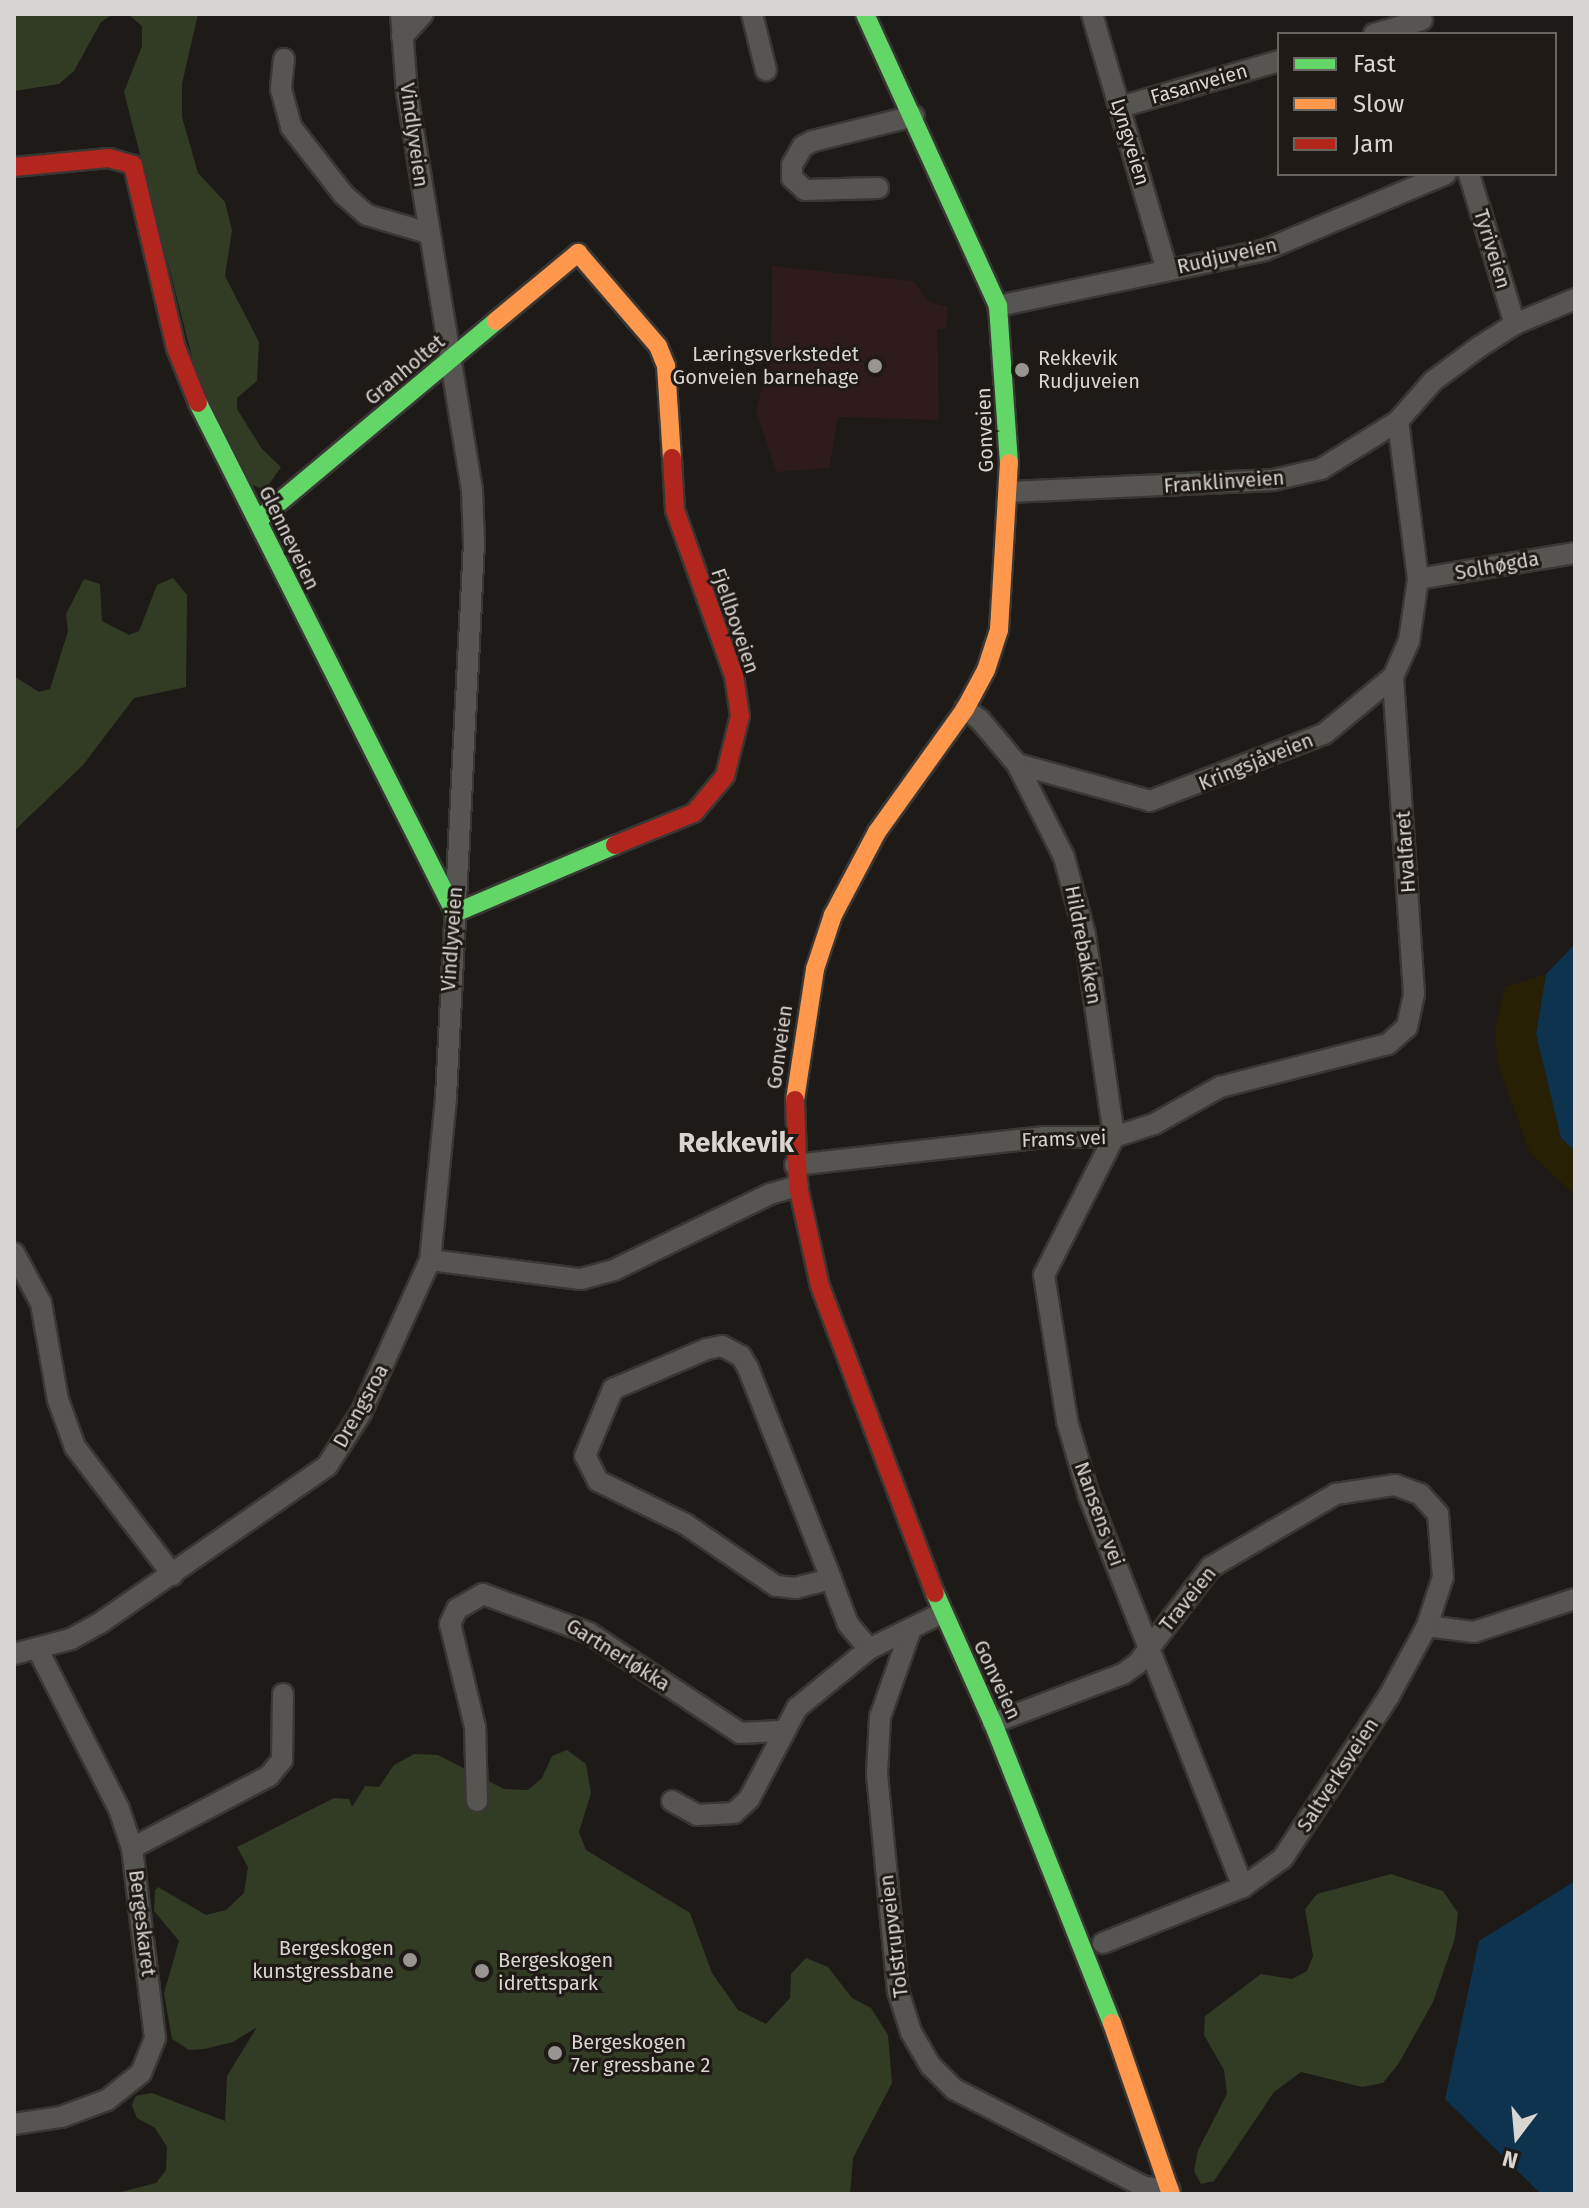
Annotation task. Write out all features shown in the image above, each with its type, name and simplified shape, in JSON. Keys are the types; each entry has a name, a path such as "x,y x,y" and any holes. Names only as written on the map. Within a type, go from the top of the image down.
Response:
{"street":[{"name":"Vindlyveien","path":"401,14 428,233 472,490 474,543 446,1098 430,1260"},
{"path":"402,37 423,14"},
{"path":"752,14 766,70"},
{"name":"Gonveien","path":"865,14 998,306 1008,395 1009,492 999,630 986,670 965,709 893,806 833,915 801,1033 796,1175 820,1286 942,1613 993,1723 1150,2122 1170,2192"},
{"name":"Lyngveien","path":"1092,14 1167,270"},
{"path":"1383,32 1423,23"},
{"path":"284,59 281,89 291,127 344,195 367,215 428,233"},
{"name":"Fasanveien","path":"1120,107 1277,62"},
{"path":"878,188 805,190 792,178 792,165 803,146 813,141 914,116"},
{"name":"Glenneveien","path":"14,167 97,158 133,165 176,348 207,426 258,520 455,913"},
{"name":"Rudjuveien","path":"998,306 1265,250 1441,176"},
{"name":"Tyriveien","path":"1470,176 1515,324"},
{"name":"Granholtet","path":"258,520 578,253"},
{"name":"Fjellboveien","path":"455,913 694,813 725,776 735,743 740,716 734,676 675,510 666,366 658,346 578,253"},
{"name":"Franklinveien","path":"1009,492 1296,477 1341,460 1398,421 1433,381 1515,324 1575,299"},
{"name":"Kringsjåveien","path":"1017,764 1150,801 1324,734 1393,677 1409,641 1418,579 1398,421"},
{"name":"Solhøgda","path":"1418,579 1575,553"},
{"name":"Hvalfaret","path":"1393,677 1413,952 1414,994 1407,1027"},
{"path":"965,709 980,720 1017,764"},
{"name":"Hildrebakken","path":"1017,764 1064,857 1085,935 1114,1137"},
{"name":"Frams vei","path":"796,1175 1044,1137 1114,1137 1154,1124 1220,1087 1388,1044 1407,1027"},
{"name":"Nansens vei","path":"1114,1137 1044,1275 1067,1421 1089,1496 1243,1887"},
{"path":"430,1260 581,1279 614,1270 770,1194 796,1175"},
{"path":"14,1253 41,1303 58,1400 75,1447 173,1575"},
{"name":"Drengsroa","path":"14,1654 71,1639 173,1575 327,1466 361,1413 430,1260"},
{"path":"831,1579 796,1588 776,1586 685,1524 598,1481 585,1456 613,1389 707,1349 722,1346 741,1356 831,1579 848,1624 869,1649"},
{"name":"Traveien","path":"993,1723 1123,1674 1150,1647 1211,1567 1336,1494 1395,1485 1432,1505"},
{"name":"Saltverksveien","path":"1103,1943 1243,1887 1283,1858 1389,1696 1427,1626 1443,1577 1444,1533 1432,1505"},
{"name":"Gartnerløkka","path":"477,1801 475,1727 450,1624 457,1609 483,1594 569,1622 740,1733 780,1731"},
{"path":"1427,1626 1474,1632 1575,1599"},
{"path":"672,1801 697,1815 734,1813 749,1799 780,1731 797,1708 869,1649 942,1613"},
{"name":"Tolstrupveien","path":"911,1629 880,1717 877,1774 898,1991 911,2032 931,2066 954,2089 1145,2187 1170,2192"},
{"name":"Bergeskaret","path":"14,2124 61,2117 107,2100 141,2073 153,2054 155,2020 132,1848 119,1809 38,1650"},
{"path":"132,1848 269,1776 282,1760 283,1694"}],"shaded area":[{"path":"772,266 913,281 929,302 948,307 946,329 937,330 939,420 838,417 829,468 776,472 756,410 771,356"}],"green space":[{"path":"14,14 113,14 101,22 74,71 59,84 14,91"},
{"path":"128,14 198,14 182,84 182,117 198,173 225,202 232,230 225,276 259,342 257,381 237,398 237,409 262,449 281,467 265,490 247,483 198,380 124,92 142,46 142,26"},
{"path":"173,578 187,595 186,687 134,698 83,765 14,831 14,676 39,692 50,689 68,631 66,614 84,579 100,584 102,621 129,635 139,631 157,585"},
{"path":"567,1750 586,1764 591,1793 579,1832 586,1850 690,1913 712,1973 738,2010 766,2024 790,1998 791,1974 806,1958 828,1967 852,1998 871,2008 888,2035 892,2083 853,2158 850,2194 113,2194 156,2183 166,2170 167,2147 155,2128 137,2118 132,2105 136,2096 152,2093 225,2121 227,2076 257,2027 233,2042 204,2049 189,2050 172,2039 164,1993 179,1941 154,1911 155,1890 158,1887 206,1915 226,1910 244,1893 248,1867 237,1847 334,1798 349,1799 352,1807 365,1786 379,1787 394,1765 414,1754 438,1755 504,1789 528,1790 542,1778 552,1756"},
{"path":"1391,1874 1443,1891 1458,1913 1455,1938 1433,2002 1399,2063 1383,2083 1362,2087 1301,2072 1274,2092 1214,2181 1201,2184 1194,2171 1198,2150 1227,2094 1224,2070 1204,2035 1205,2016 1261,1974 1292,1979 1307,1971 1313,1956 1305,1909 1317,1894"}],"sand":[{"path":"1546,974 1536,1034 1561,1138 1575,1151 1575,1195 1530,1153 1498,1064 1495,1032 1505,987"}],"water":[{"path":"1575,944 1575,1151 1561,1138 1536,1034 1546,974"},
{"path":"1575,1881 1575,2194 1541,2194 1445,2099 1479,1941"}],"traffic: fast":[{"path":"865,14 998,306 1009,463"},
{"path":"258,520 496,321"},
{"path":"198,403 455,913 615,845"},
{"path":"935,1593 993,1723 1112,2023"}],"traffic: slow":[{"path":"496,321 578,253 658,346 666,366 672,458"},
{"path":"795,1100 815,969 833,915 877,832 965,709 986,670 999,630 1009,463"},
{"path":"1112,2023 1171,2194"}],"traffic: jam":[{"path":"14,167 109,158 133,165 176,348 198,403"},
{"path":"615,845 694,813 725,776 740,716 734,676 675,510 672,458"},
{"path":"795,1100 798,1186 820,1286 935,1593"}],"place":[{"name":"Læringsverkstedet Gonveien barnehage","path":"875,366"},
{"name":"Rekkevik Rudjuveien","path":"1022,370"},
{"name":"Bergeskogen kunstgressbane","path":"410,1960"},
{"name":"Bergeskogen idrettspark","path":"482,1971"},
{"name":"Bergeskogen 7er gressbane 2","path":"555,2053"}],"district":[{"name":"Rekkevik","path":"736,1143"}]}
